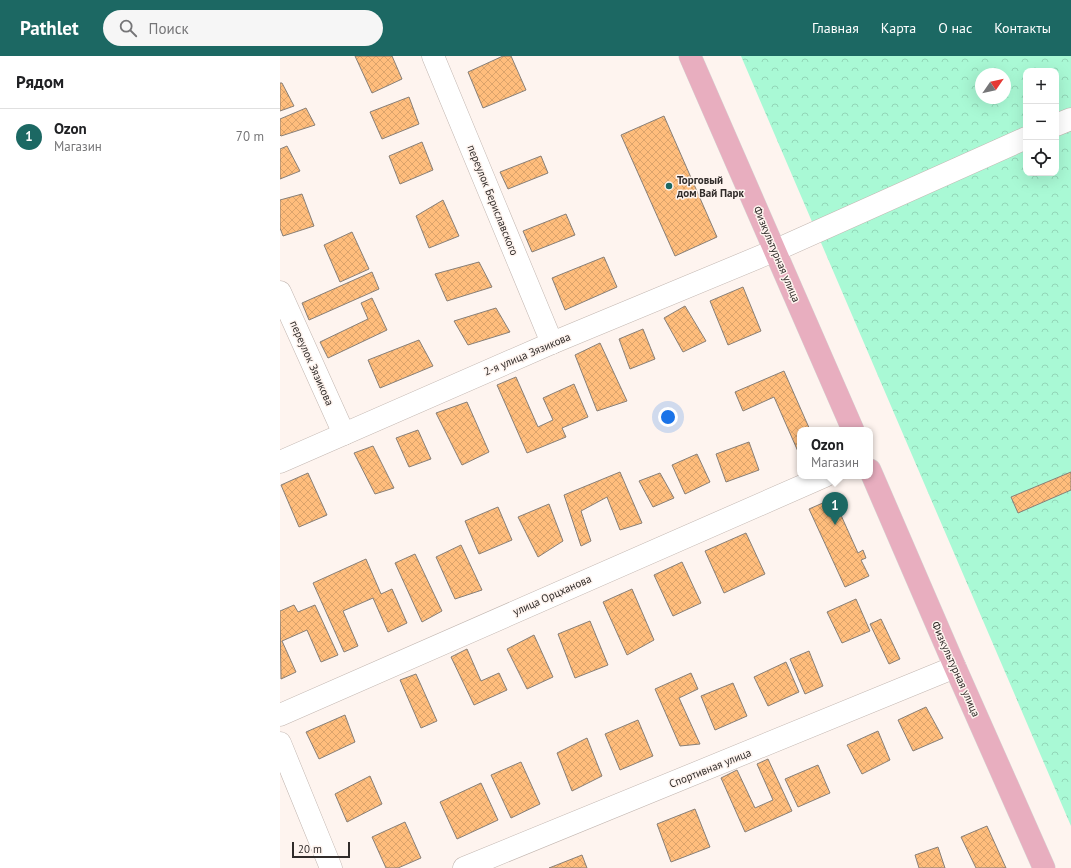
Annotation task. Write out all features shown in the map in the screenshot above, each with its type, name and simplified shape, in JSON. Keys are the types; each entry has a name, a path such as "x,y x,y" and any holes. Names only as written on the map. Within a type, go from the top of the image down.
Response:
{"main road":[{"name":"Физкультурная улица","path":"690,56 776,250 852,427"},
{"name":"Физкультурная улица","path":"873,477 955,668 1044,868"}],"street":[{"name":"переулок Бериславского","path":"434,56 552,343"},
{"path":"1059,124 1071,119"},
{"name":"2-я улица Зязикова","path":"280,462 552,343 776,250 1023,139"},
{"name":"переулок Зязикова","path":"280,292 344,434"},
{"name":"улица Орцханова","path":"280,715 818,479"},
{"name":"Спортивная улица","path":"464,868 955,668"},
{"path":"280,744 331,868"}],"green space":[{"path":"741,56 1071,56 1071,826"}],"building":[{"path":"355,56 392,56 402,79 372,93"},
{"path":"503,56 511,56 526,90 483,108 468,72"},
{"path":"280,83 282,83 294,106 280,111"},
{"path":"409,97 419,124 382,139 370,112"},
{"path":"306,108 315,125 281,136 280,119"},
{"name":"Торговый дом Вай Парк","path":"664,116 717,237 675,256 621,135"},
{"path":"422,142 433,170 400,184 389,156"},
{"path":"287,146 300,171 280,179 280,149"},
{"path":"541,156 548,173 508,189 500,172"},
{"path":"302,194 314,226 283,236 280,228 280,200"},
{"path":"443,200 459,236 429,248 416,216"},
{"path":"566,214 575,235 532,252 523,231"},
{"path":"352,232 369,269 340,282 324,245"},
{"path":"604,257 617,287 565,310 552,278"},
{"path":"479,262 492,287 447,301 435,274"},
{"path":"372,272 379,289 309,320 302,303"},
{"path":"743,287 761,331 728,345 710,301"},
{"path":"372,298 387,330 328,358 320,342 368,319 361,303"},
{"path":"685,306 706,341 683,352 664,318"},
{"path":"496,308 510,332 468,345 454,321"},
{"path":"643,329 655,359 630,369 619,339"},
{"path":"419,340 433,366 380,388 368,360"},
{"path":"600,343 627,401 597,411 575,355"},
{"path":"784,371 809,427 797,427 797,449 774,397 743,411 735,392"},
{"path":"516,377 538,427 553,420 543,398 574,384 588,417 562,428 566,437 527,453 497,385"},
{"path":"467,402 489,452 462,465 436,413"},
{"path":"418,430 431,459 409,467 396,438"},
{"path":"749,442 759,470 726,482 716,454"},
{"path":"373,446 394,488 375,494 354,453"},
{"path":"697,454 710,482 685,494 672,465"},
{"path":"620,472 642,523 620,530 607,497 581,511 591,541 581,546 564,495"},
{"path":"1071,472 1071,490 1018,513 1011,497"},
{"path":"308,473 327,515 299,527 281,485"},
{"path":"660,473 674,498 653,507 639,481"},
{"path":"832,499 837,508 844,505 846,510 840,513 858,553 863,550 866,558 861,560 869,576 845,587 809,509"},
{"path":"549,504 563,541 538,557 518,517"},
{"path":"498,507 512,540 479,554 465,521"},
{"path":"746,533 765,574 724,593 705,551"},
{"path":"461,545 482,590 455,599 436,557"},
{"path":"415,554 442,611 422,622 395,563"},
{"path":"366,559 381,594 392,589 407,623 388,632 373,598 343,611 358,646 344,652 313,583"},
{"path":"682,562 701,603 673,616 654,575"},
{"path":"632,589 654,640 627,655 603,602"},
{"path":"856,599 870,631 842,643 827,612"},
{"path":"294,605 298,612 315,605 338,655 321,662 307,630 282,641 296,672 281,679 280,611"},
{"path":"881,619 900,659 889,664 870,624"},
{"path":"590,621 608,665 575,678 558,634"},
{"path":"534,635 553,677 527,689 507,649"},
{"path":"467,649 481,681 499,673 507,690 474,705 451,657"},
{"path":"809,651 823,686 805,694 790,659"},
{"path":"786,662 799,692 768,706 754,677"},
{"path":"691,673 698,689 679,698 700,744 680,746 655,689"},
{"path":"416,674 437,721 421,728 400,680"},
{"path":"733,683 747,716 715,730 701,696"},
{"path":"926,707 943,738 913,751 898,720"},
{"path":"345,715 355,742 319,759 306,732"},
{"path":"638,720 653,756 620,770 605,734"},
{"path":"878,731 890,760 862,774 847,745"},
{"path":"587,738 602,776 572,791 557,753"},
{"path":"768,759 792,811 745,832 721,778 737,770 755,808 773,800 757,764"},
{"path":"521,762 540,804 511,818 491,775"},
{"path":"818,765 830,793 798,807 785,779"},
{"path":"370,776 382,804 347,822 335,794"},
{"path":"481,783 498,820 457,839 440,802"},
{"path":"695,809 710,847 671,862 657,824"},
{"path":"405,822 421,858 398,868 386,868 372,837"},
{"path":"987,826 1006,868 976,868 961,837"},
{"path":"938,847 945,868 919,868 915,855"},
{"path":"582,855 587,868 549,868"}],"place":[{"name":"Торговый дом Вай Парк","path":"669,186"},
{"name":"Ozon","path":"835,525"}]}
